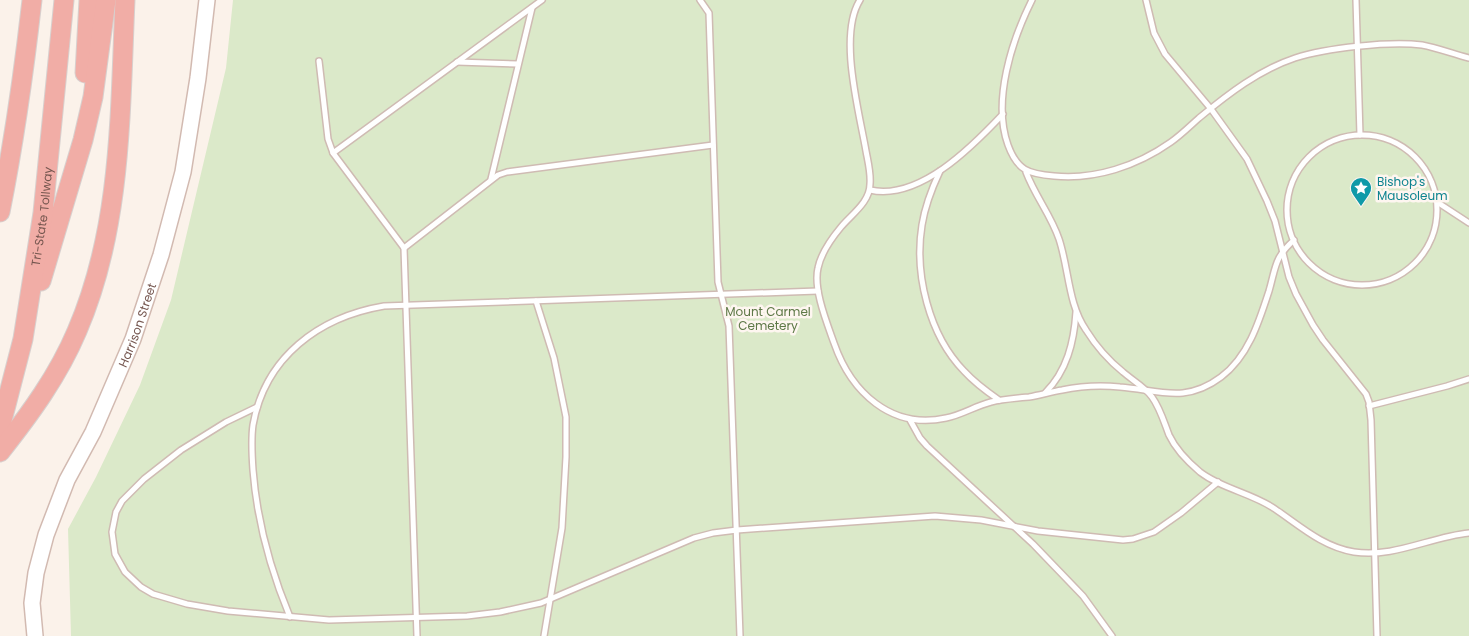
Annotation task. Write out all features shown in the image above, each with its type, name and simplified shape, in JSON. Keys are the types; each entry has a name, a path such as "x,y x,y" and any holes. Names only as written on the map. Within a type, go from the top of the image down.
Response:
{"highway":[{"path":"0,212 26,59 32,0"},
{"name":"Tri-State Tollway","path":"0,428 23,338 43,213 64,0"},
{"path":"70,185 85,74 89,0"},
{"path":"23,338 83,140 93,97 106,0"},
{"path":"0,452 46,390 63,360 88,304 103,254 116,176 125,0"}],"main road":[{"name":"Harrison Street","path":"35,636 32,603 36,573 46,535 67,480 92,432 133,339 161,255 184,172 207,0"}],"lane":[{"path":"333,153 542,0"},
{"path":"700,0 709,13 718,282 729,326 740,636"},
{"path":"860,0 852,17 850,46 870,174 870,190 840,228 824,253 817,271 818,291 837,351 854,382 860,390 899,416 910,420 922,421 945,419 999,400 1089,386 1122,387 1169,395 1192,392 1211,384 1231,369 1244,352 1257,324 1276,263 1282,251 1294,240"},
{"path":"1032,0 1011,53 1003,114 1003,124 1008,144 1018,164 1026,172 1055,227 1060,240 1076,310 1084,328 1101,351 1124,374 1148,392 1157,404 1172,441 1183,457 1202,474 1268,505 1318,539 1332,546 1355,552 1374,552 1410,548 1457,534 1469,533"},
{"path":"1146,0 1150,22 1158,44 1239,146 1255,174 1275,222 1289,277 1308,318 1366,394 1369,406 1377,636"},
{"path":"1356,0 1360,135"},
{"path":"491,180 532,8"},
{"path":"1026,172 1076,177 1103,173 1119,168 1148,156 1169,143 1239,87 1280,64 1319,52 1358,47 1416,45 1469,58"},
{"path":"319,61 328,139 333,153 404,248 417,636"},
{"path":"457,62 518,64"},
{"path":"870,190 886,192 906,188 929,178 965,150 1003,114"},
{"path":"1360,135 1388,140 1398,144 1415,156 1432,181 1437,202 1435,228 1425,251 1412,266 1384,282 1361,285 1330,278 1312,265 1299,250 1288,221 1288,202 1291,187 1308,158 1327,144 1348,136 1360,135"},
{"path":"404,248 491,180 507,172 713,145"},
{"path":"940,171 930,196 922,225 920,252 926,294 936,326 955,361 973,380 999,400"},
{"path":"1437,202 1469,223"},
{"path":"290,616 270,563 263,537 254,491 252,444 257,408 272,375 280,363 304,338 334,320 352,313 384,306 818,291"},
{"path":"536,301 561,383 566,417 566,465 562,528 544,636"},
{"path":"1045,393 1061,372 1066,361 1075,330 1076,310"},
{"path":"1369,406 1469,379"},
{"path":"257,408 202,436 181,450 144,479 122,501 116,512 112,532 115,554 124,572 141,587 153,594 187,604 228,611 329,620 467,616 528,607 694,538 737,530 935,516 981,520 1038,531 1098,539 1134,539 1165,526 1218,482"},
{"path":"910,420 927,446 1033,544 1083,596 1112,636"}],"green space":[{"name":"Mount Carmel Cemetery","path":"233,0 1469,0 1469,636 71,636 68,529 96,477 140,385 171,300 226,68"}],"place":[{"name":"Bishop's Mausoleum","path":"1361,207"}]}
